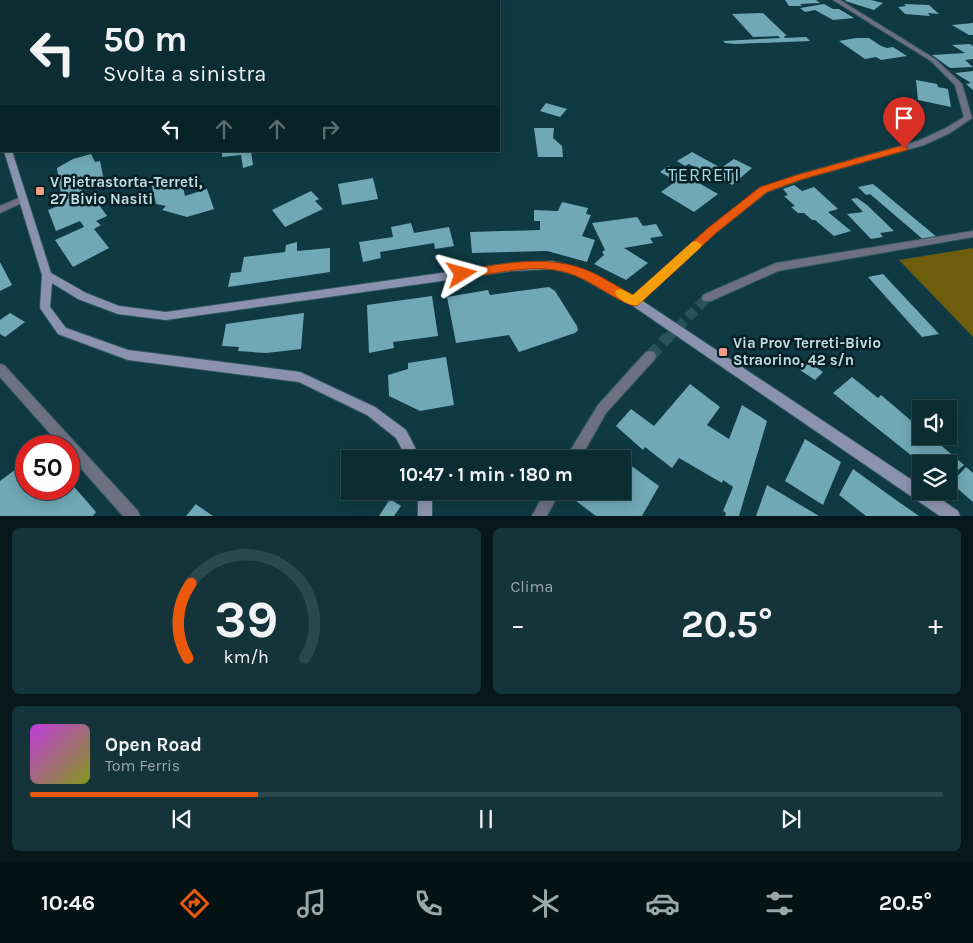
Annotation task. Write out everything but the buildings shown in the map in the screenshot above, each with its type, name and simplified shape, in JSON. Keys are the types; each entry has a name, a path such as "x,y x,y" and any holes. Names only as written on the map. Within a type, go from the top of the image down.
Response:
{"main road":[{"path":"8,152 47,275 45,308 62,331 128,355 300,377 371,411 400,434 409,450"},
{"path":"47,275 82,296 118,310 166,316 512,267 552,265 579,272 634,301 952,516"},
{"path":"425,500 425,516"}],"street":[{"path":"634,301 712,231 764,190 800,177 921,143 947,132 971,118 958,84 933,60 836,0"},
{"path":"0,210 23,199"},
{"path":"708,298 776,267 973,234"},
{"path":"577,450 602,408 650,356"},
{"path":"0,369 133,516"},
{"path":"539,516 548,500"}],"shaded area":[{"path":"973,248 973,337 899,260"}],"tunnel":[{"path":"667,339 707,298"},
{"path":"650,356 668,337"}],"slow traffic":[{"path":"621,293 634,301 696,245"}],"place":[{"name":"V Pietrastorta-Terreti, 27 Bivio Nasiti","path":"40,191"},
{"name":"Via Prov Terreti-Bivio Straorino, 42 s/n","path":"723,352"}],"district":[{"name":"TERRETI","path":"704,175"}],"route":[{"path":"462,274 512,267 552,265 579,272 634,301 712,231 764,190 800,177 904,148"}]}
